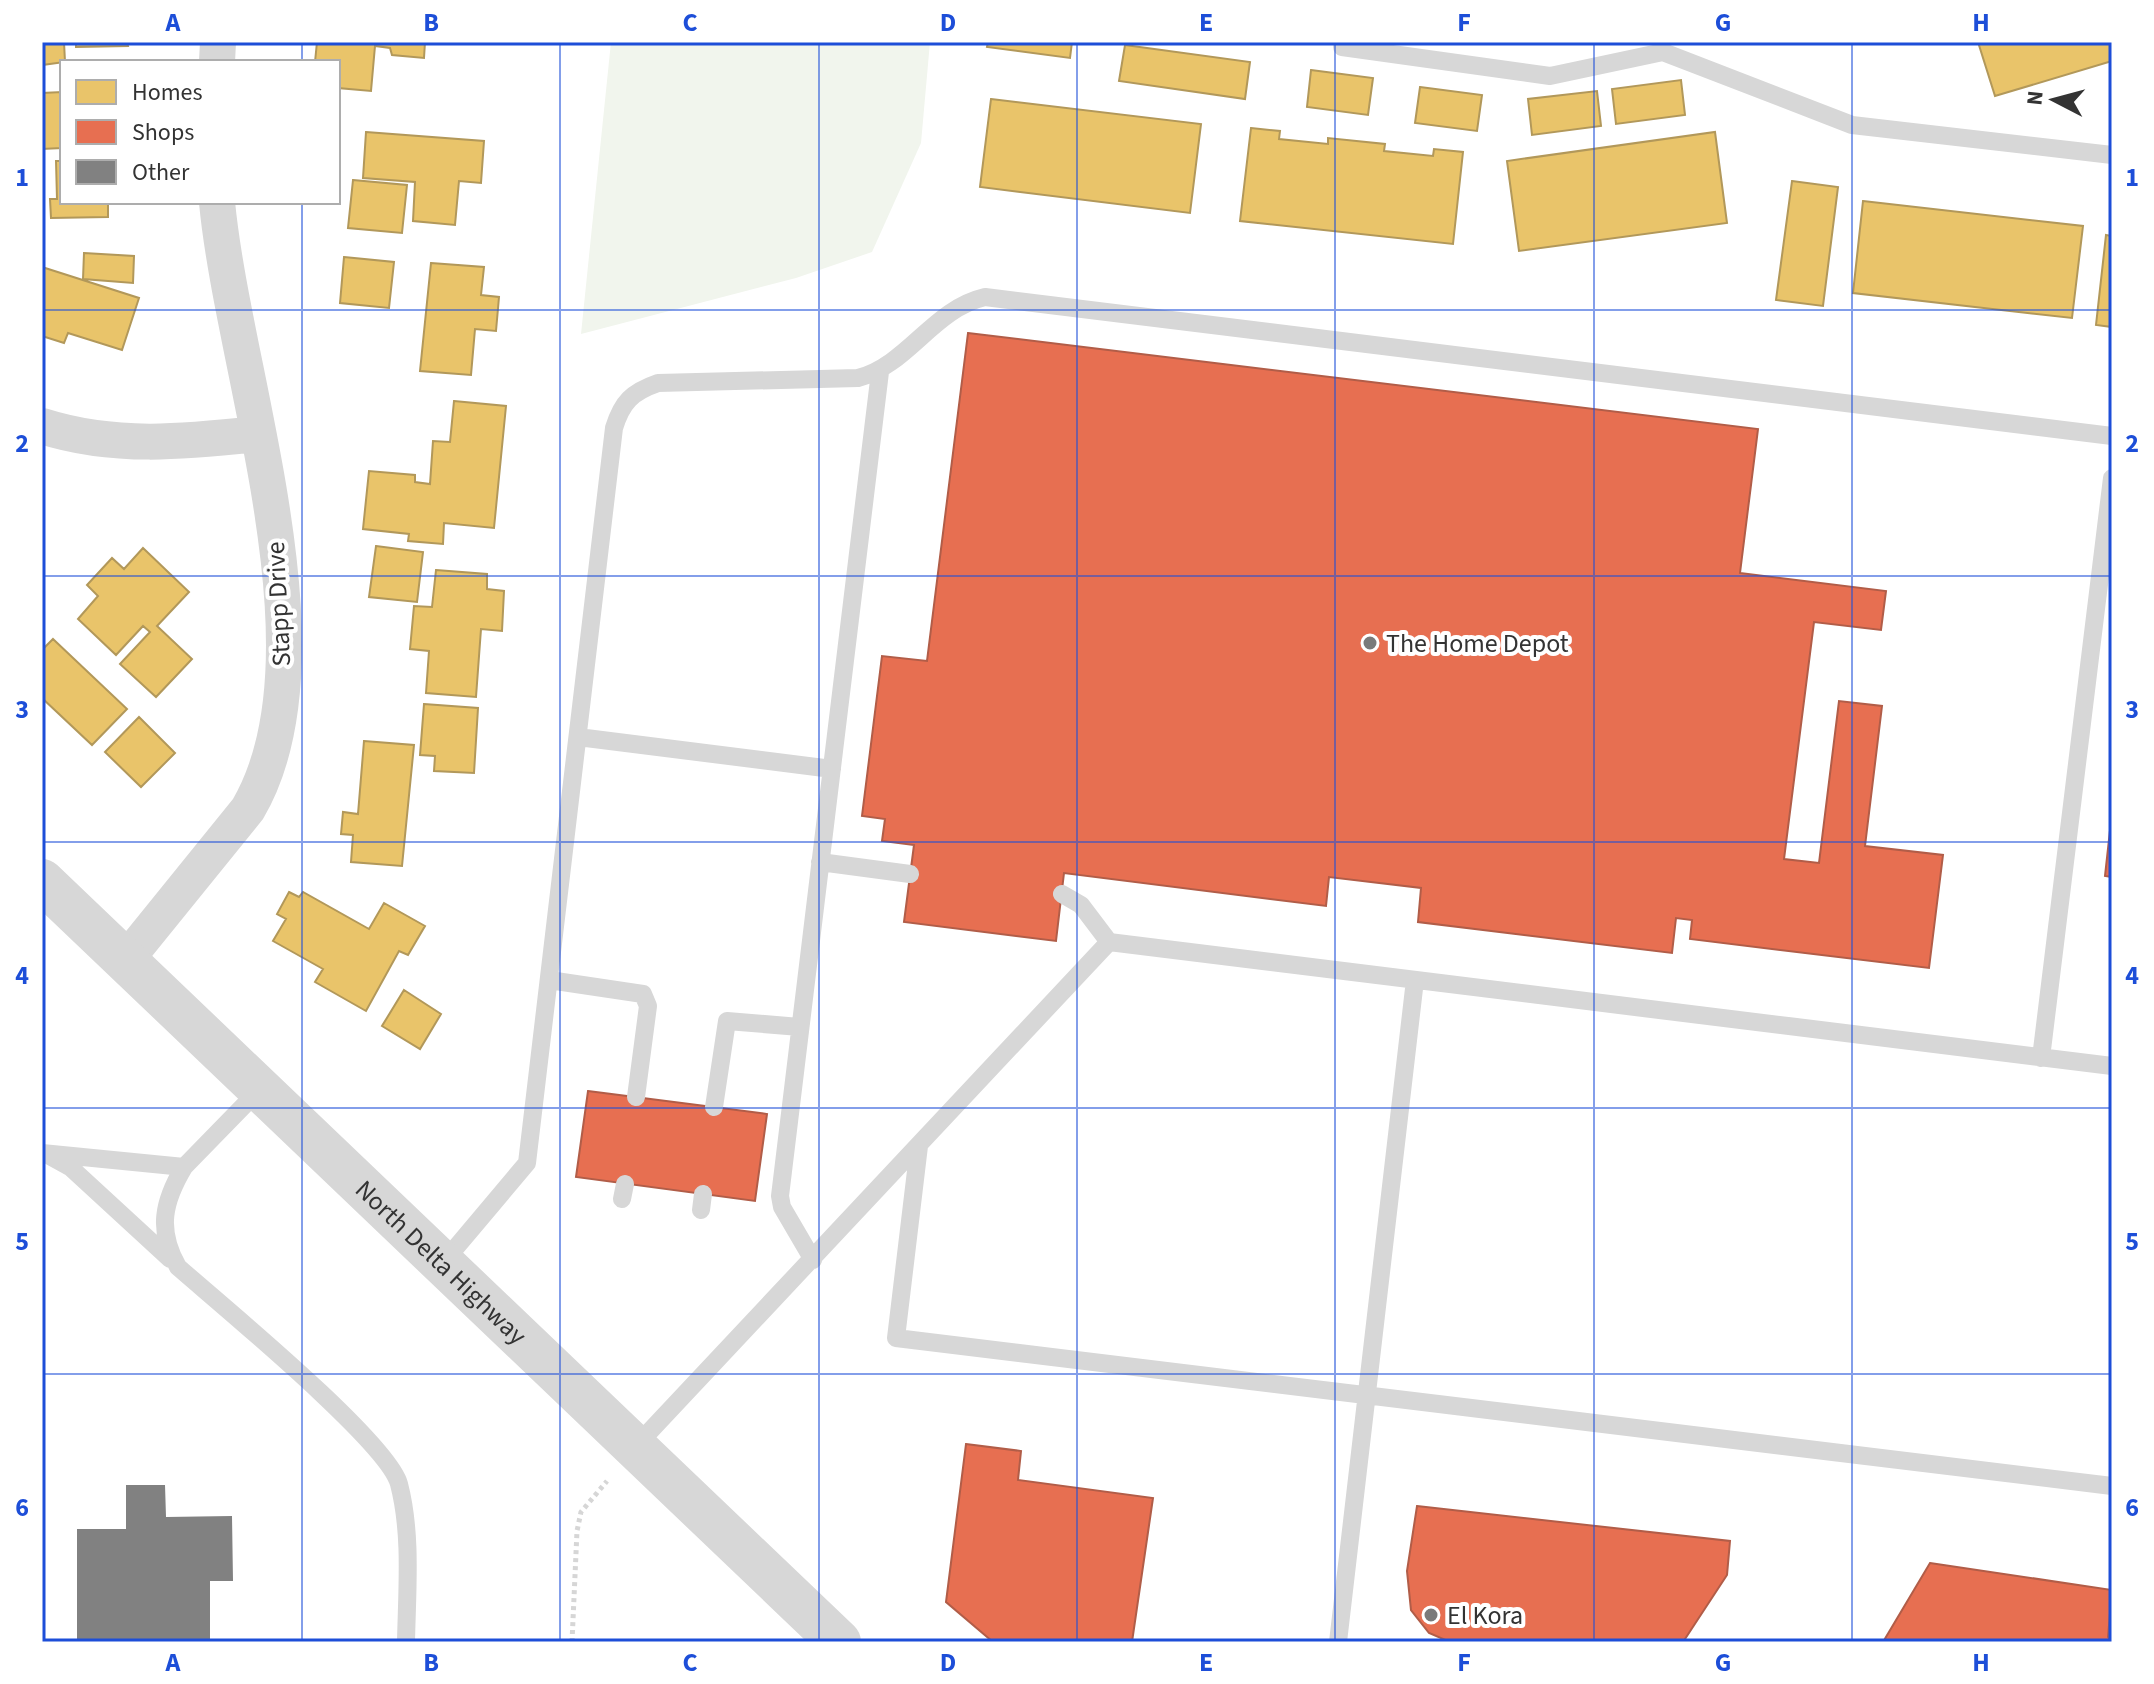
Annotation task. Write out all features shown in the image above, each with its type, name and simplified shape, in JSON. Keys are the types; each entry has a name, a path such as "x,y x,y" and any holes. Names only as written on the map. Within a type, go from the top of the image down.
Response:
{"street":[{"name":"Stapp Drive","path":"125,961 248,809 262,786 281,703 283,648 272,513 228,279 217,204"},
{"path":"42,426 109,442 147,444 258,434"},
{"name":"North Delta Highway","path":"42,881 839,1642"}],"lane":[{"path":"1342,42 1342,47 1550,76 1663,52 1852,125 2112,155"},
{"path":"442,1265 527,1163 614,428 620,407 636,391 658,383 858,378 880,372 951,311 968,301 985,297 2112,436"},
{"path":"813,1260 782,1207 780,1196 880,372"},
{"path":"2041,1058 2112,478"},
{"path":"578,737 832,769"},
{"path":"820,862 910,874"},
{"path":"1062,894 1081,905 1109,942 2112,1066"},
{"path":"636,1446 1109,942"},
{"path":"549,980 636,993 647,999 636,1097"},
{"path":"1338,1642 1415,980"},
{"path":"714,1107 727,1021 800,1027"},
{"path":"178,1267 167,1248 164,1209 170,1191 184,1167 261,1088"},
{"path":"919,1146 896,1338 2112,1486"},
{"path":"44,1153 184,1167"},
{"path":"44,1153 70,1167 368,1438 399,1481 407,1546 406,1642"}],"path":[{"path":"572,1642 577,1531 581,1512 636,1446"}],"shaded area":[{"path":"611,42 930,42 921,143 872,252 796,278 581,334"}],"building: Homes":[{"path":"42,42 64,42 65,60 42,65"},
{"path":"76,42 127,42 128,46 76,47"},
{"path":"317,42 425,42 424,58 392,55 390,48 375,46 371,91 340,88 340,60 315,60"},
{"path":"988,42 1072,42 1070,58 987,47"},
{"path":"1978,42 2112,42 2112,61 1995,96"},
{"path":"1125,45 1250,62 1245,99 1119,81"},
{"path":"1311,70 1373,78 1368,115 1307,107"},
{"path":"1681,80 1685,115 1616,124 1612,89"},
{"path":"1420,87 1482,95 1477,131 1415,123"},
{"path":"1597,91 1601,126 1532,135 1528,99"},
{"path":"60,92 60,148 42,149 42,93"},
{"path":"991,99 1201,124 1190,213 980,187"},
{"path":"1251,128 1280,131 1279,139 1328,144 1328,138 1385,144 1384,151 1433,156 1434,149 1463,152 1453,244 1240,221"},
{"path":"366,132 484,141 481,183 459,181 455,225 413,221 415,182 363,178"},
{"path":"1715,132 1727,223 1519,251 1507,161"},
{"path":"56,161 60,161 60,204 108,204 108,217 51,218 50,199 57,199"},
{"path":"353,180 407,185 402,233 348,228"},
{"path":"1792,181 1838,187 1823,306 1776,300"},
{"path":"1863,201 2083,226 2072,318 1853,293"},
{"path":"2106,235 2112,236 2112,327 2096,325"},
{"path":"84,253 134,256 133,283 83,279"},
{"path":"344,257 394,262 389,308 340,303"},
{"path":"431,263 484,267 481,295 499,297 496,331 475,329 471,375 420,371"},
{"path":"42,267 139,298 122,350 68,333 64,343 42,336"},
{"path":"454,401 506,406 494,528 444,523 443,544 408,541 409,534 363,529 369,471 415,475 415,482 430,484 433,441 450,442"},
{"path":"376,546 423,552 417,602 369,597"},
{"path":"143,548 189,592 157,626 192,659 156,697 120,664 150,632 143,626 116,655 78,619 98,596 87,585 112,558 124,569"},
{"path":"436,570 487,574 487,589 504,591 502,631 481,629 476,697 426,693 429,651 410,649 414,606 432,607"},
{"path":"53,639 127,709 92,745 42,698 42,650"},
{"path":"424,704 478,708 474,773 434,771 435,756 420,755"},
{"path":"139,717 175,753 141,787 105,752"},
{"path":"364,741 414,745 402,866 351,862 353,835 341,834 343,812 358,814"},
{"path":"289,892 299,897 303,892 369,929 384,903 425,926 408,955 399,951 366,1011 315,982 323,969 273,941 286,919 277,914"},
{"path":"404,990 441,1014 420,1049 382,1026"}],"building: Shops":[{"name":"The Home Depot","path":"968,333 1758,429 1740,573 1886,591 1881,630 1814,622 1784,859 1819,863 1839,701 1882,706 1865,846 1943,855 1929,968 1690,939 1692,920 1676,918 1672,953 1418,922 1421,888 1329,877 1326,906 1064,873 1056,941 904,922 914,845 882,841 885,819 862,816 882,656 927,661"},
{"path":"2112,812 2112,877 2105,876"},
{"path":"588,1091 767,1114 755,1201 576,1177"},
{"path":"966,1444 1021,1451 1018,1480 1153,1498 1132,1642 993,1642 946,1602"},
{"path":"1417,1506 1730,1541 1727,1575 1683,1642 1450,1642 1429,1633 1411,1610 1407,1571"},
{"path":"1930,1563 2112,1590 2108,1637 2112,1642 1883,1642"}],"building: Other":[{"path":"126,1485 165,1485 166,1517 232,1516 233,1581 210,1581 210,1642 77,1642 77,1529 126,1529"}],"place":[{"name":"The Home Depot","path":"1370,643"},
{"name":"El Kora","path":"1431,1615"}]}
